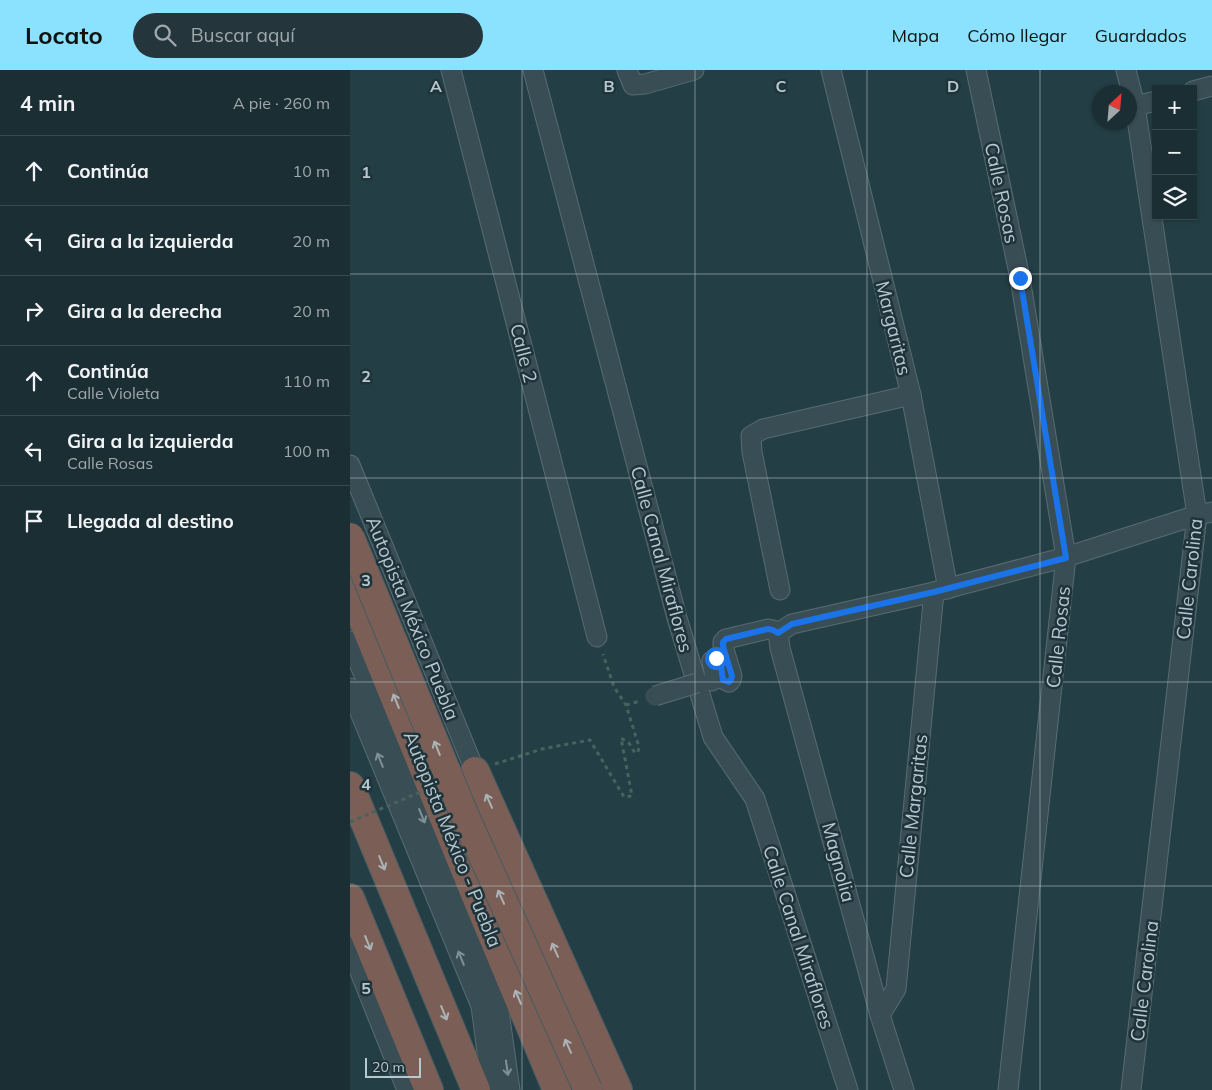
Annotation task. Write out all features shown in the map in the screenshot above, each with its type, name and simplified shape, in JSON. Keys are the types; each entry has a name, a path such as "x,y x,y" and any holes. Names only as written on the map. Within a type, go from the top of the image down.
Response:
{"highway":[{"name":"Autopista México Puebla","path":"350,538 464,814 588,1090"},
{"name":"Autopista México - Puebla","path":"350,588 557,1090"},
{"path":"475,771 618,1090"},
{"path":"350,786 476,1090"},
{"path":"350,898 429,1090"}],"street":[{"name":"Calle 2","path":"451,70 597,637"},
{"name":"Calle Canal Miraflores","path":"533,70 679,628 713,737 755,799 848,1090"},
{"path":"630,78 645,84 694,70"},
{"name":"Margaritas","path":"831,70 911,395 941,590"},
{"name":"Calle Rosas","path":"976,70 1020,278 1066,558 1008,1090"},
{"name":"Calle Carolina","path":"1126,70 1130,85"},
{"path":"1197,90 1212,86"},
{"path":"1137,106 1152,102"},
{"name":"Calle Carolina","path":"1131,1090 1204,513 1137,118"},
{"path":"780,590 752,452 751,436 763,429 911,395"},
{"name":"Autopista México Puebla","path":"350,465 475,771"},
{"path":"655,696 705,682 716,677 712,661 716,658 720,660 723,680 729,682 732,676 723,646 723,642 726,639 768,629 778,633 792,624 941,590 1066,558 1204,513"},
{"name":"Calle Margaritas","path":"880,1016 896,989 941,590"},
{"name":"Magnolia","path":"778,633 780,648 880,1016 904,1090"},
{"path":"350,641 497,997 510,1090"},
{"path":"350,688 481,1006 492,1090"},
{"path":"350,947 355,978 407,1090"}],"path":[{"path":"475,771 542,749 590,740 624,797 632,796 621,738 629,744 635,753 638,752 639,747 626,705 614,687 597,637"},
{"path":"350,822 436,785"}],"route":[{"path":"716,658 720,660 723,680 729,682 732,676 723,646 723,642 726,639 768,629 778,633 792,624 934,592 1066,558 1020,278"}]}
